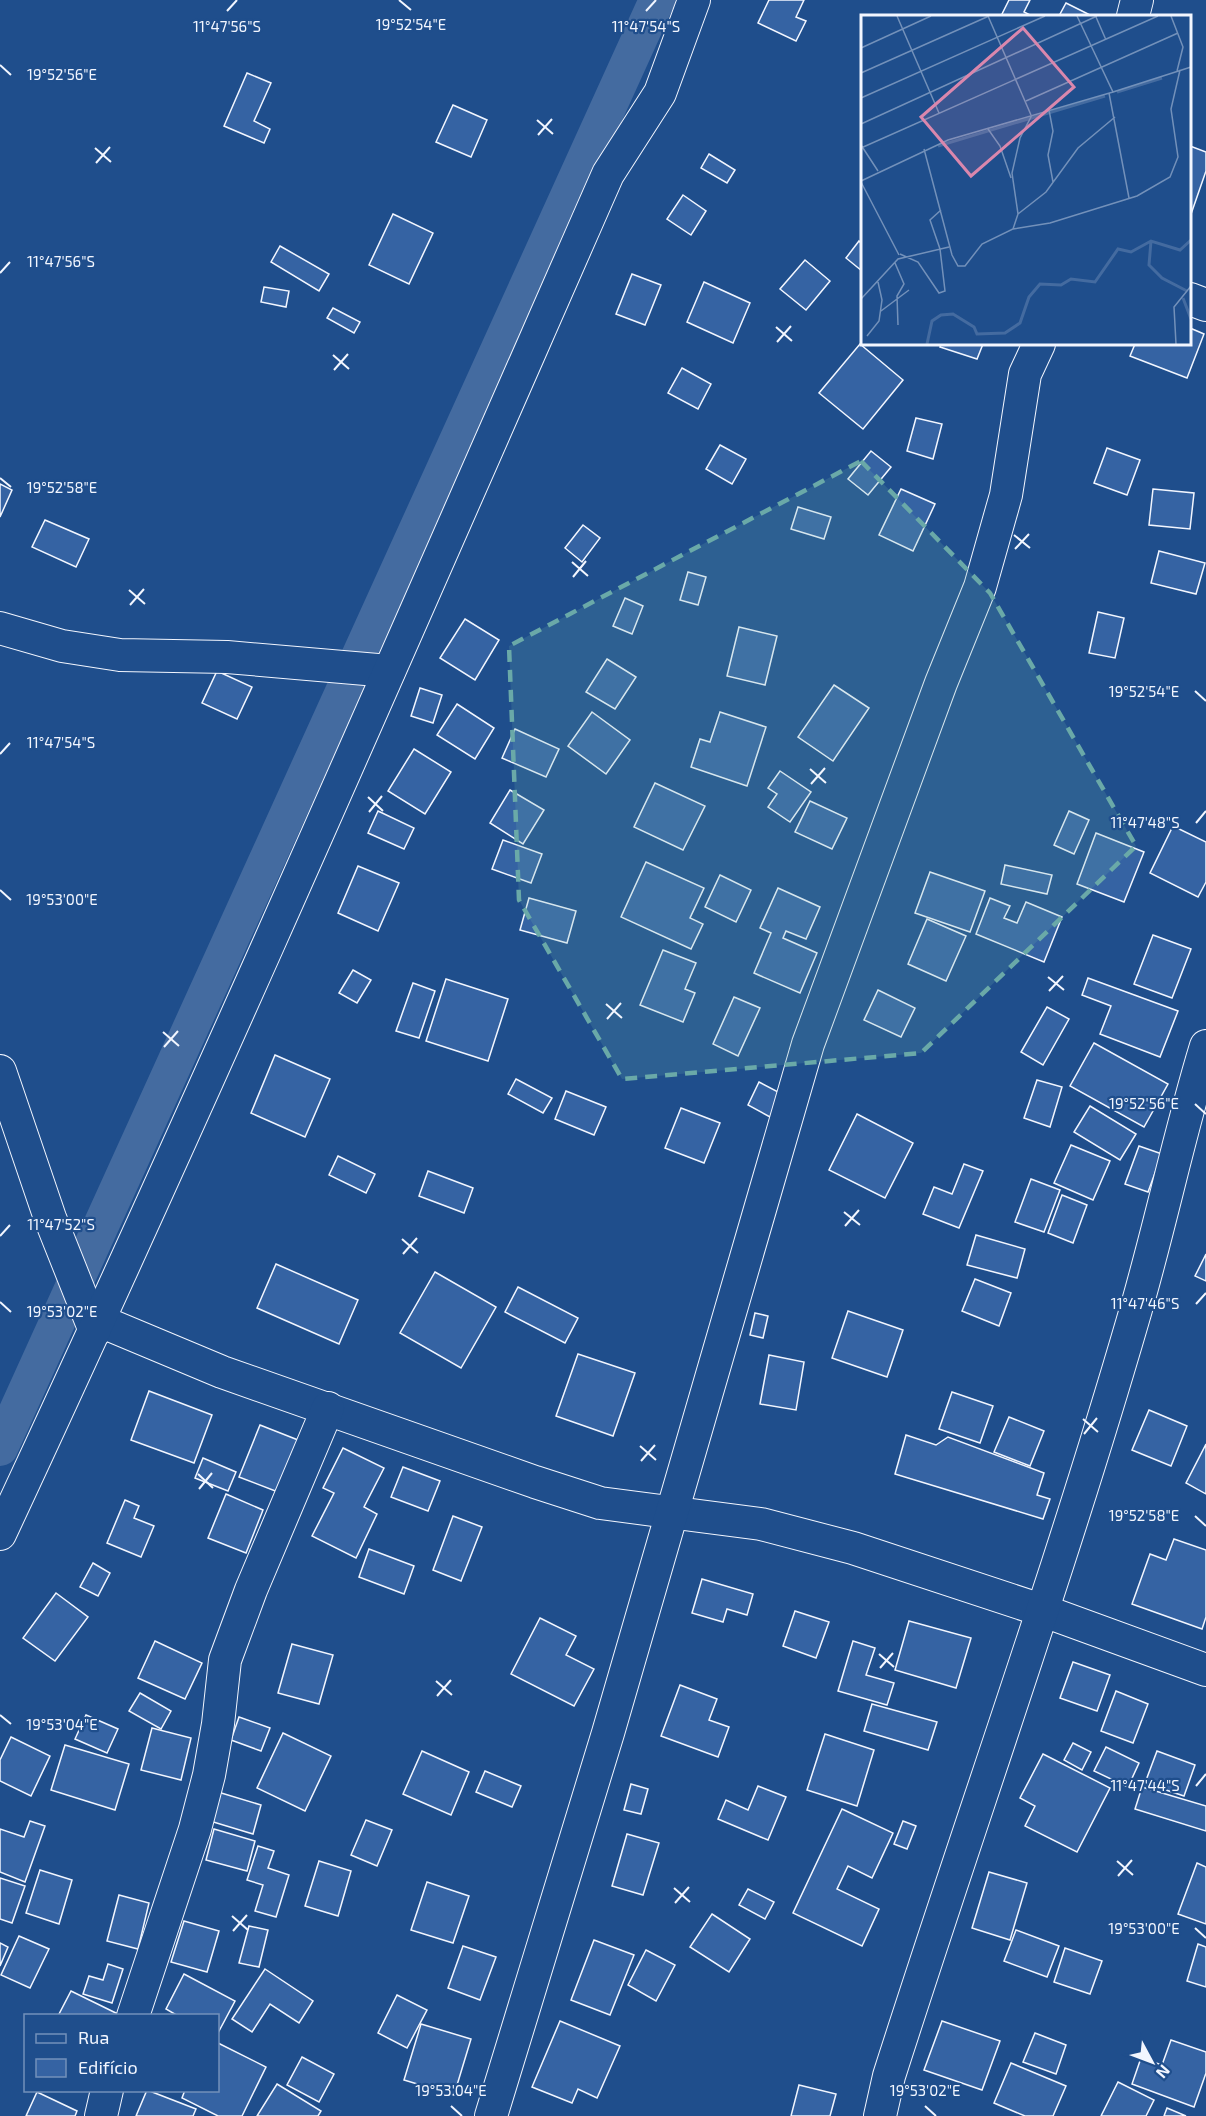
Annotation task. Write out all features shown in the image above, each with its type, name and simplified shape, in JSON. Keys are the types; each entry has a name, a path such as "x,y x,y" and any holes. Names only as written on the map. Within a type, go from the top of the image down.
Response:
{"street":[{"path":"0,1534 97,1326 608,174 660,93 694,0"},
{"path":"1133,15 1137,0"},
{"path":"1191,299 1206,305"},
{"path":"491,2116 604,1745 808,1044 941,683 980,587 1006,495 1025,374 1039,345"},
{"path":"0,628 62,646 120,655 227,657 389,671"},
{"path":"880,2116 889,2076 963,1845 1044,1611 1132,1321 1180,1132 1206,1046"},
{"path":"0,1071 50,1218 97,1326 222,1372 600,1503 670,1514 761,1524 853,1548 1044,1611 1206,1670"},
{"path":"134,2014 195,1830 209,1775 218,1724 225,1660 251,1590 328,1408"},
{"path":"101,2116 107,2092"}],"highlighted area":[{"path":"861,461 990,593 1136,846 921,1053 622,1079 519,900 509,646"}],"building":[{"path":"769,0 804,0 796,17 806,21 796,41 758,23"},
{"path":"1009,0 1030,0 1024,12 1030,15 1002,15"},
{"path":"1066,3 1090,15 1060,15"},
{"path":"247,73 271,83 254,121 270,129 264,143 224,126"},
{"path":"453,105 487,120 471,157 436,142"},
{"path":"1191,146 1206,152 1206,171 1191,214"},
{"path":"709,154 735,170 727,183 701,168"},
{"path":"683,195 706,211 691,235 667,219"},
{"path":"393,214 433,233 409,284 369,265"},
{"path":"859,241 861,243 861,270 846,258"},
{"path":"280,246 329,274 319,291 271,262"},
{"path":"805,260 830,281 806,310 780,289"},
{"path":"632,274 661,285 645,325 616,314"},
{"path":"704,282 750,303 733,343 687,322"},
{"path":"264,287 289,291 286,307 261,302"},
{"path":"333,308 360,322 354,333 327,318"},
{"path":"1191,328 1204,334 1187,378 1130,356 1135,345 1191,345"},
{"path":"860,344 903,380 863,429 819,393"},
{"path":"941,345 983,345 977,359 940,347"},
{"path":"682,368 711,384 698,409 668,393"},
{"path":"916,418 942,424 933,459 907,451"},
{"path":"720,445 746,459 732,484 706,469"},
{"path":"1107,448 1140,460 1127,495 1094,483"},
{"path":"871,451 891,467 868,495 848,479"},
{"path":"0,484 12,490 0,517"},
{"path":"901,489 935,504 913,551 879,535"},
{"path":"1153,489 1194,493 1190,529 1149,525"},
{"path":"798,507 831,517 824,539 791,529"},
{"path":"45,520 89,539 76,567 32,547"},
{"path":"583,525 600,538 582,562 565,548"},
{"path":"1159,551 1205,563 1196,594 1151,583"},
{"path":"688,572 706,577 698,605 680,600"},
{"path":"625,598 643,606 632,634 613,626"},
{"path":"1098,612 1124,618 1115,658 1089,653"},
{"path":"465,619 499,640 475,680 440,658"},
{"path":"739,627 777,636 765,685 727,676"},
{"path":"607,659 636,677 615,709 586,692"},
{"path":"217,671 252,687 237,719 202,703"},
{"path":"834,685 869,708 833,761 798,737"},
{"path":"420,688 442,695 433,723 411,716"},
{"path":"457,704 494,728 475,759 437,735"},
{"path":"592,712 630,740 606,774 568,746"},
{"path":"720,712 766,727 747,786 691,767 700,739 710,742"},
{"path":"515,729 559,749 546,777 502,758"},
{"path":"414,749 451,772 425,814 388,791"},
{"path":"780,771 811,792 790,822 768,807 777,794 768,788"},
{"path":"655,783 705,806 683,850 634,827"},
{"path":"510,790 544,810 523,844 490,823"},
{"path":"810,801 847,818 832,849 795,832"},
{"path":"378,811 414,828 404,849 368,833"},
{"path":"1069,811 1089,820 1074,854 1054,845"},
{"path":"1173,826 1206,842 1206,882 1198,897 1150,873"},
{"path":"1096,833 1144,852 1124,902 1077,884"},
{"path":"503,840 542,854 531,883 492,869"},
{"path":"646,862 704,888 690,918 703,924 691,949 621,917"},
{"path":"1005,865 1052,875 1047,894 1001,884"},
{"path":"358,866 399,883 378,931 338,913"},
{"path":"930,872 985,891 970,932 915,913"},
{"path":"720,875 751,890 736,922 705,907"},
{"path":"778,888 820,907 806,939 786,931 783,938 817,953 800,993 754,973 771,933 760,928"},
{"path":"529,898 576,911 567,943 520,930"},
{"path":"990,898 1010,906 1004,918 1017,923 1026,902 1062,917 1044,962 976,934"},
{"path":"927,919 966,936 946,981 908,964"},
{"path":"1153,935 1191,949 1172,998 1134,984"},
{"path":"663,950 696,963 685,989 695,993 683,1022 640,1005"},
{"path":"353,970 371,980 357,1003 339,993"},
{"path":"1088,978 1178,1011 1160,1057 1100,1034 1111,1006 1082,995"},
{"path":"446,979 508,999 488,1061 426,1041"},
{"path":"413,983 435,991 419,1038 396,1031"},
{"path":"878,990 915,1008 901,1037 864,1020"},
{"path":"734,997 760,1008 738,1056 713,1044"},
{"path":"1047,1007 1069,1019 1043,1065 1021,1052"},
{"path":"1094,1043 1168,1084 1144,1127 1070,1086"},
{"path":"275,1055 330,1079 305,1137 251,1113"},
{"path":"516,1079 552,1098 543,1113 508,1094"},
{"path":"1037,1080 1062,1087 1050,1127 1024,1118"},
{"path":"759,1082 782,1094 770,1117 748,1105"},
{"path":"566,1091 606,1107 594,1135 555,1119"},
{"path":"1090,1106 1136,1134 1120,1160 1074,1132"},
{"path":"681,1108 720,1123 704,1163 665,1148"},
{"path":"857,1114 913,1143 885,1198 829,1170"},
{"path":"1071,1145 1110,1161 1093,1200 1054,1183"},
{"path":"1139,1146 1162,1154 1148,1192 1125,1184"},
{"path":"338,1156 375,1174 366,1193 329,1175"},
{"path":"964,1164 983,1171 959,1228 923,1214 934,1187 952,1194"},
{"path":"428,1171 473,1188 464,1213 419,1196"},
{"path":"1031,1179 1060,1190 1044,1232 1015,1222"},
{"path":"1062,1195 1087,1205 1073,1243 1048,1233"},
{"path":"976,1235 1025,1249 1017,1278 967,1265"},
{"path":"1206,1254 1206,1281 1195,1276"},
{"path":"276,1264 358,1300 339,1344 257,1308"},
{"path":"435,1272 496,1307 461,1368 400,1333"},
{"path":"975,1279 1011,1293 999,1326 962,1311"},
{"path":"518,1287 578,1318 565,1343 505,1312"},
{"path":"848,1311 903,1330 887,1377 832,1358"},
{"path":"755,1313 768,1316 763,1338 750,1335"},
{"path":"578,1354 635,1373 613,1436 556,1416"},
{"path":"769,1355 804,1362 796,1410 760,1404"},
{"path":"149,1391 212,1415 194,1463 131,1440"},
{"path":"952,1392 993,1406 980,1443 939,1429"},
{"path":"1149,1410 1187,1426 1171,1466 1132,1450"},
{"path":"1009,1417 1044,1431 1030,1466 994,1452"},
{"path":"260,1425 298,1440 278,1492 239,1477"},
{"path":"906,1435 936,1445 948,1437 1044,1473 1037,1495 1050,1499 1043,1519 895,1474"},
{"path":"1206,1444 1206,1494 1186,1483"},
{"path":"343,1448 384,1468 364,1507 377,1514 356,1558 312,1536 334,1493 323,1488"},
{"path":"203,1458 236,1472 228,1491 195,1478"},
{"path":"403,1467 440,1481 428,1511 391,1497"},
{"path":"226,1494 263,1510 246,1553 208,1538"},
{"path":"125,1500 139,1506 134,1518 154,1526 141,1557 107,1543"},
{"path":"453,1516 482,1527 461,1581 433,1570"},
{"path":"1174,1539 1206,1550 1206,1617 1202,1629 1132,1604 1150,1554 1166,1560"},
{"path":"369,1549 414,1566 404,1594 359,1577"},
{"path":"93,1563 110,1573 98,1596 80,1587"},
{"path":"702,1579 753,1594 747,1615 727,1609 723,1622 692,1613"},
{"path":"56,1593 88,1617 55,1661 23,1638"},
{"path":"795,1611 829,1622 816,1658 783,1646"},
{"path":"540,1618 576,1636 566,1655 594,1669 574,1706 511,1674"},
{"path":"909,1621 971,1638 956,1688 895,1670"},
{"path":"155,1641 202,1663 185,1699 138,1678"},
{"path":"853,1641 875,1648 866,1675 894,1683 887,1705 838,1691"},
{"path":"292,1644 333,1655 319,1704 278,1693"},
{"path":"1073,1662 1110,1675 1097,1711 1060,1698"},
{"path":"680,1685 717,1699 709,1720 729,1727 718,1757 661,1736"},
{"path":"1116,1691 1148,1704 1133,1743 1101,1731"},
{"path":"140,1693 171,1711 161,1729 129,1711"},
{"path":"872,1704 937,1722 928,1750 864,1731"},
{"path":"86,1715 118,1729 107,1753 75,1739"},
{"path":"239,1717 270,1728 261,1751 231,1740"},
{"path":"152,1728 191,1738 181,1780 141,1770"},
{"path":"283,1733 331,1756 305,1811 257,1788"},
{"path":"825,1734 874,1750 857,1806 807,1790"},
{"path":"11,1737 50,1756 31,1796 0,1781 0,1760"},
{"path":"1073,1743 1091,1752 1082,1770 1064,1760"},
{"path":"65,1745 129,1764 115,1810 51,1790"},
{"path":"1106,1747 1139,1763 1128,1787 1094,1771"},
{"path":"422,1751 469,1772 451,1815 403,1794"},
{"path":"1157,1751 1195,1765 1184,1796 1145,1783"},
{"path":"1043,1754 1110,1788 1077,1852 1025,1826 1035,1806 1020,1798"},
{"path":"485,1771 521,1786 512,1807 476,1792"},
{"path":"631,1784 648,1789 641,1814 624,1810"},
{"path":"758,1786 786,1797 768,1840 718,1819 726,1800 748,1810"},
{"path":"1142,1787 1206,1806 1206,1831 1135,1809"},
{"path":"218,1792 261,1805 253,1834 210,1821"},
{"path":"842,1809 893,1833 872,1878 848,1866 837,1889 879,1909 862,1946 793,1913"},
{"path":"366,1820 392,1830 377,1866 351,1855"},
{"path":"30,1821 45,1826 25,1882 0,1872 0,1829 24,1837"},
{"path":"903,1821 916,1826 907,1849 894,1844"},
{"path":"214,1829 255,1841 247,1871 206,1860"},
{"path":"627,1834 659,1843 643,1895 612,1886"},
{"path":"258,1846 274,1851 268,1868 289,1875 276,1917 255,1911 263,1885 247,1880"},
{"path":"319,1861 351,1871 338,1916 305,1906"},
{"path":"1197,1863 1206,1867 1206,1924 1178,1914"},
{"path":"40,1870 72,1880 59,1924 26,1913"},
{"path":"989,1872 1027,1883 1010,1940 972,1928"},
{"path":"0,1878 25,1886 12,1923 0,1919"},
{"path":"427,1882 469,1896 453,1943 411,1930"},
{"path":"748,1889 774,1902 765,1919 739,1905"},
{"path":"119,1895 149,1903 138,1949 107,1941"},
{"path":"712,1914 750,1939 729,1972 690,1947"},
{"path":"184,1921 219,1931 207,1972 171,1962"},
{"path":"249,1926 268,1930 259,1967 239,1963"},
{"path":"1016,1930 1059,1946 1047,1977 1004,1961"},
{"path":"19,1936 49,1949 30,1988 1,1975"},
{"path":"594,1940 634,1955 610,2015 571,2000"},
{"path":"0,1943 8,1947 0,1966"},
{"path":"1198,1944 1206,1947 1206,1987 1187,1981"},
{"path":"463,1946 496,1957 480,2000 448,1988"},
{"path":"1065,1948 1102,1961 1090,1994 1054,1982"},
{"path":"646,1950 675,1965 656,2001 628,1985"},
{"path":"108,1964 123,1969 112,2003 83,1994 89,1976 103,1980"},
{"path":"265,1969 313,2001 299,2023 270,2004 252,2032 232,2019"},
{"path":"184,1974 235,2001 219,2031 219,2014 175,2014 166,2009"},
{"path":"71,1991 118,2014 59,2014"},
{"path":"397,1995 427,2010 407,2048 378,2033"},
{"path":"560,2021 620,2046 597,2098 578,2089 572,2103 532,2087"},
{"path":"942,2021 1000,2041 982,2090 924,2070"},
{"path":"421,2024 471,2039 454,2095 404,2080"},
{"path":"1035,2033 1066,2045 1056,2074 1023,2062"},
{"path":"1171,2040 1206,2052 1206,2073 1194,2107 1132,2084 1141,2058 1162,2065"},
{"path":"219,2044 266,2067 242,2116 218,2116 182,2098 184,2092 219,2092"},
{"path":"302,2057 334,2074 319,2102 287,2085"},
{"path":"1011,2063 1066,2086 1053,2116 1025,2116 994,2103"},
{"path":"1118,2082 1154,2100 1146,2116 1101,2116"},
{"path":"277,2084 321,2111 318,2116 257,2116"},
{"path":"799,2085 836,2094 830,2116 791,2116"},
{"path":"37,2092 77,2111 75,2116 26,2116"},
{"path":"146,2092 152,2092 196,2109 193,2116 136,2116"},
{"path":"1167,2108 1186,2116 1164,2116"}],"waterway":[{"path":"0,1448 657,0"}]}
